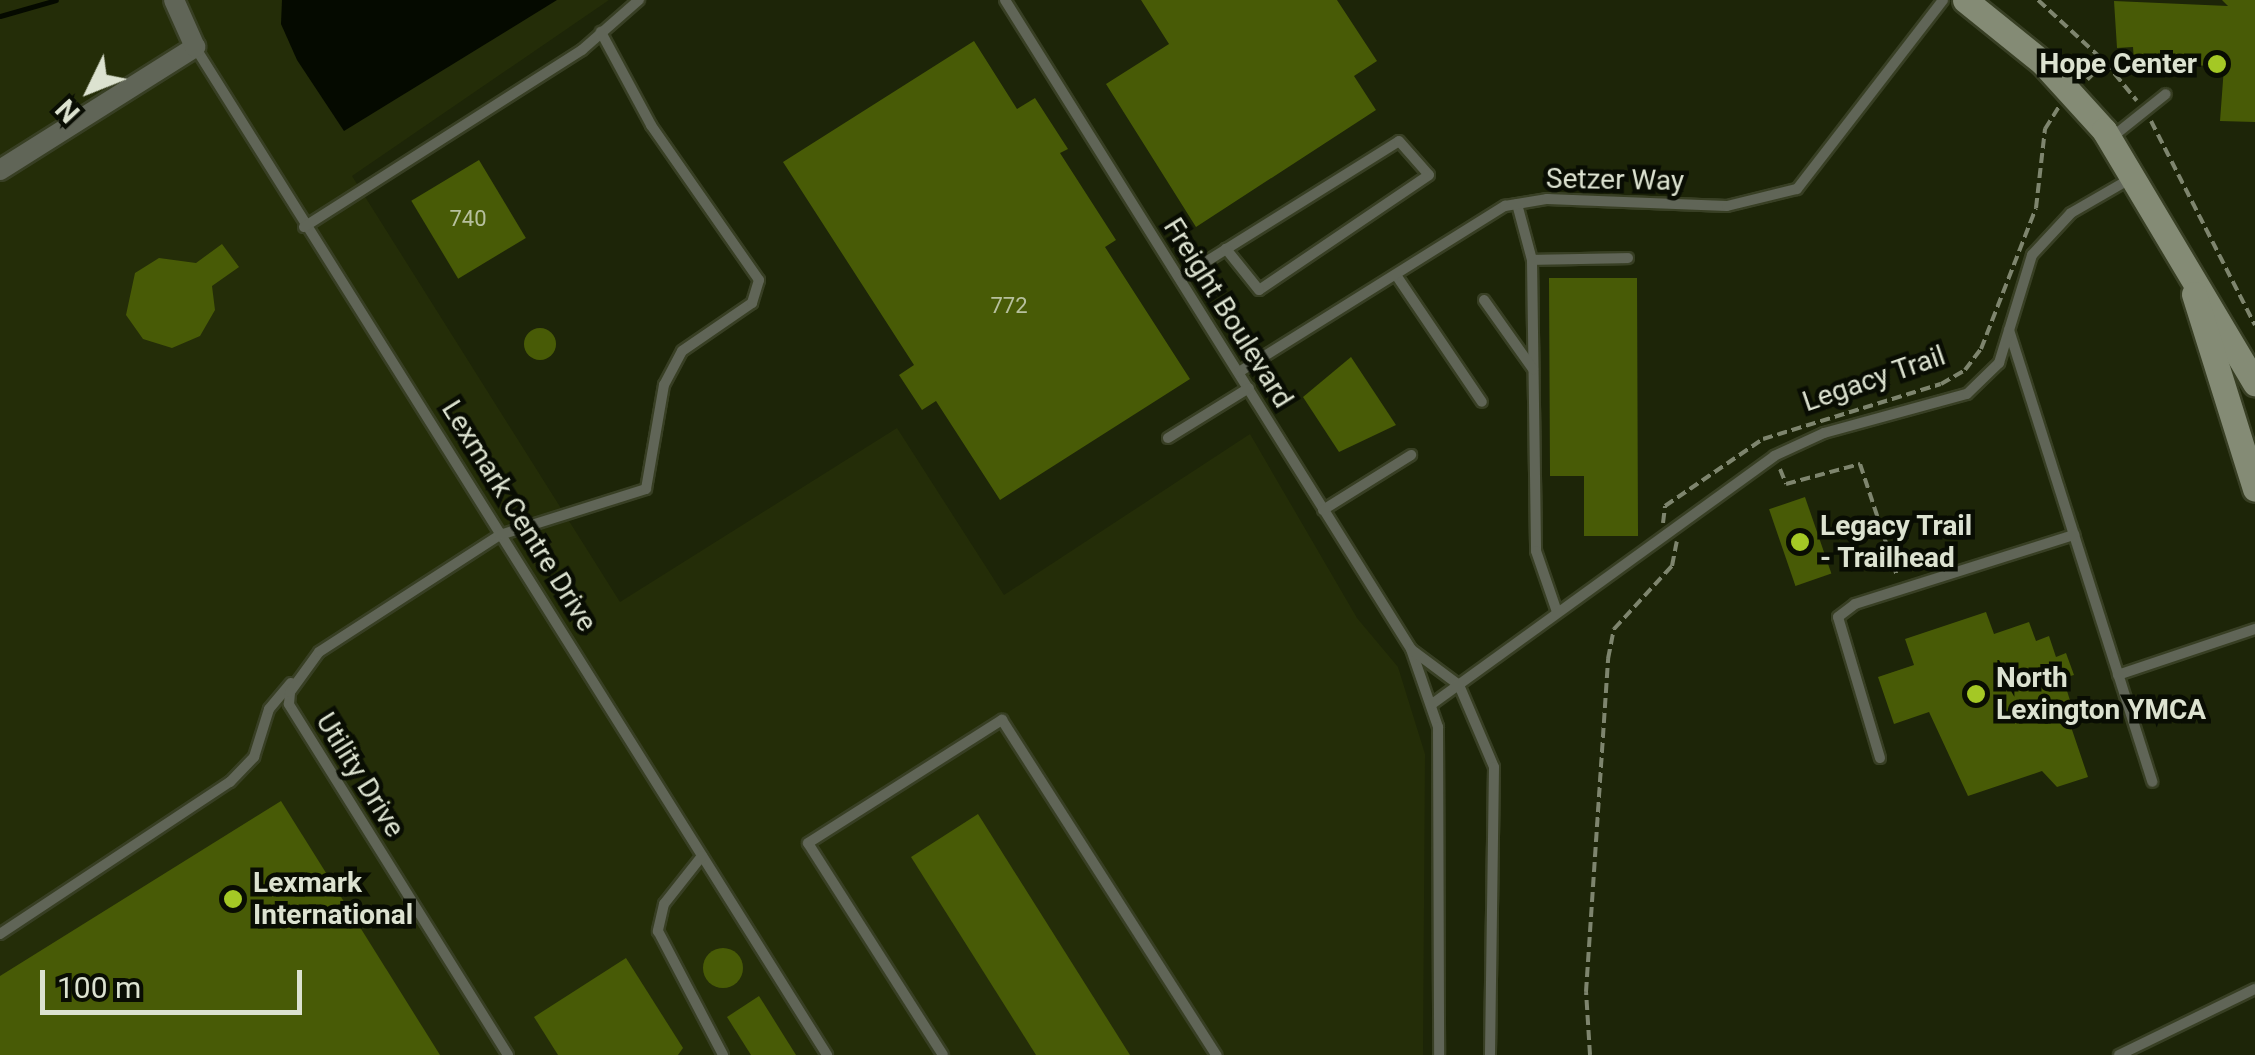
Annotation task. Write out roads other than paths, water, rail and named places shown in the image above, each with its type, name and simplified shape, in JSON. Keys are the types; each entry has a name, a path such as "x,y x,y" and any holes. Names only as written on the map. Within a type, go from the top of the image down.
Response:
{"main road":[{"path":"1964,0 2044,63 2110,138 2179,246 2255,383"},
{"path":"2179,246 2255,489"}],"street":[{"name":"Lexmark Centre Drive","path":"174,0 194,48"},
{"path":"0,170 194,48"}],"lane":[{"path":"304,227 601,32 639,0"},
{"name":"Freight Boulevard","path":"1005,0 1412,649 1432,704 1438,1055"},
{"name":"Setzer Way","path":"1239,372 1517,204 1727,206 1796,188 1943,0"},
{"path":"0,934 230,782 254,757 269,709 319,652 500,535 646,489 664,385 682,351 752,303 759,280 651,125 601,32"},
{"name":"Lexmark Centre Drive","path":"194,48 828,1055"},
{"path":"2110,138 2146,114 2166,94"},
{"path":"1180,278 1398,142 1428,175 1258,290 1226,250"},
{"path":"1432,704 1774,456 1824,432 1967,394 1999,363 2032,255 2071,213 2135,177"},
{"path":"1517,204 1532,260 1536,551 1557,612"},
{"path":"1532,260 1628,258"},
{"path":"1396,274 1482,402"},
{"path":"1484,300 1534,370"},
{"path":"2008,327 2152,782"},
{"path":"1168,438 1249,388"},
{"path":"1323,510 1411,455"},
{"path":"1880,758 1838,616 1901,588 2074,535"},
{"path":"2118,675 2255,629"},
{"name":"Freight Boulevard","path":"1412,649 1459,685 1494,767 1490,1055"},
{"name":"Utility Drive","path":"295,678 289,704 508,1055"},
{"path":"943,1055 808,843 1002,720 1216,1055"},
{"path":"702,856 664,904 658,931 723,1055"},
{"path":"2119,1055 2255,990"}],"waterway":[{"path":"0,16 56,0"}],"place":[{"name":"Hope Center","path":"2217,64"},
{"name":"Legacy Trail - Trailhead","path":"1800,542"},
{"name":"North Lexington YMCA","path":"1976,694"},
{"name":"Lexmark International","path":"233,899"}]}
